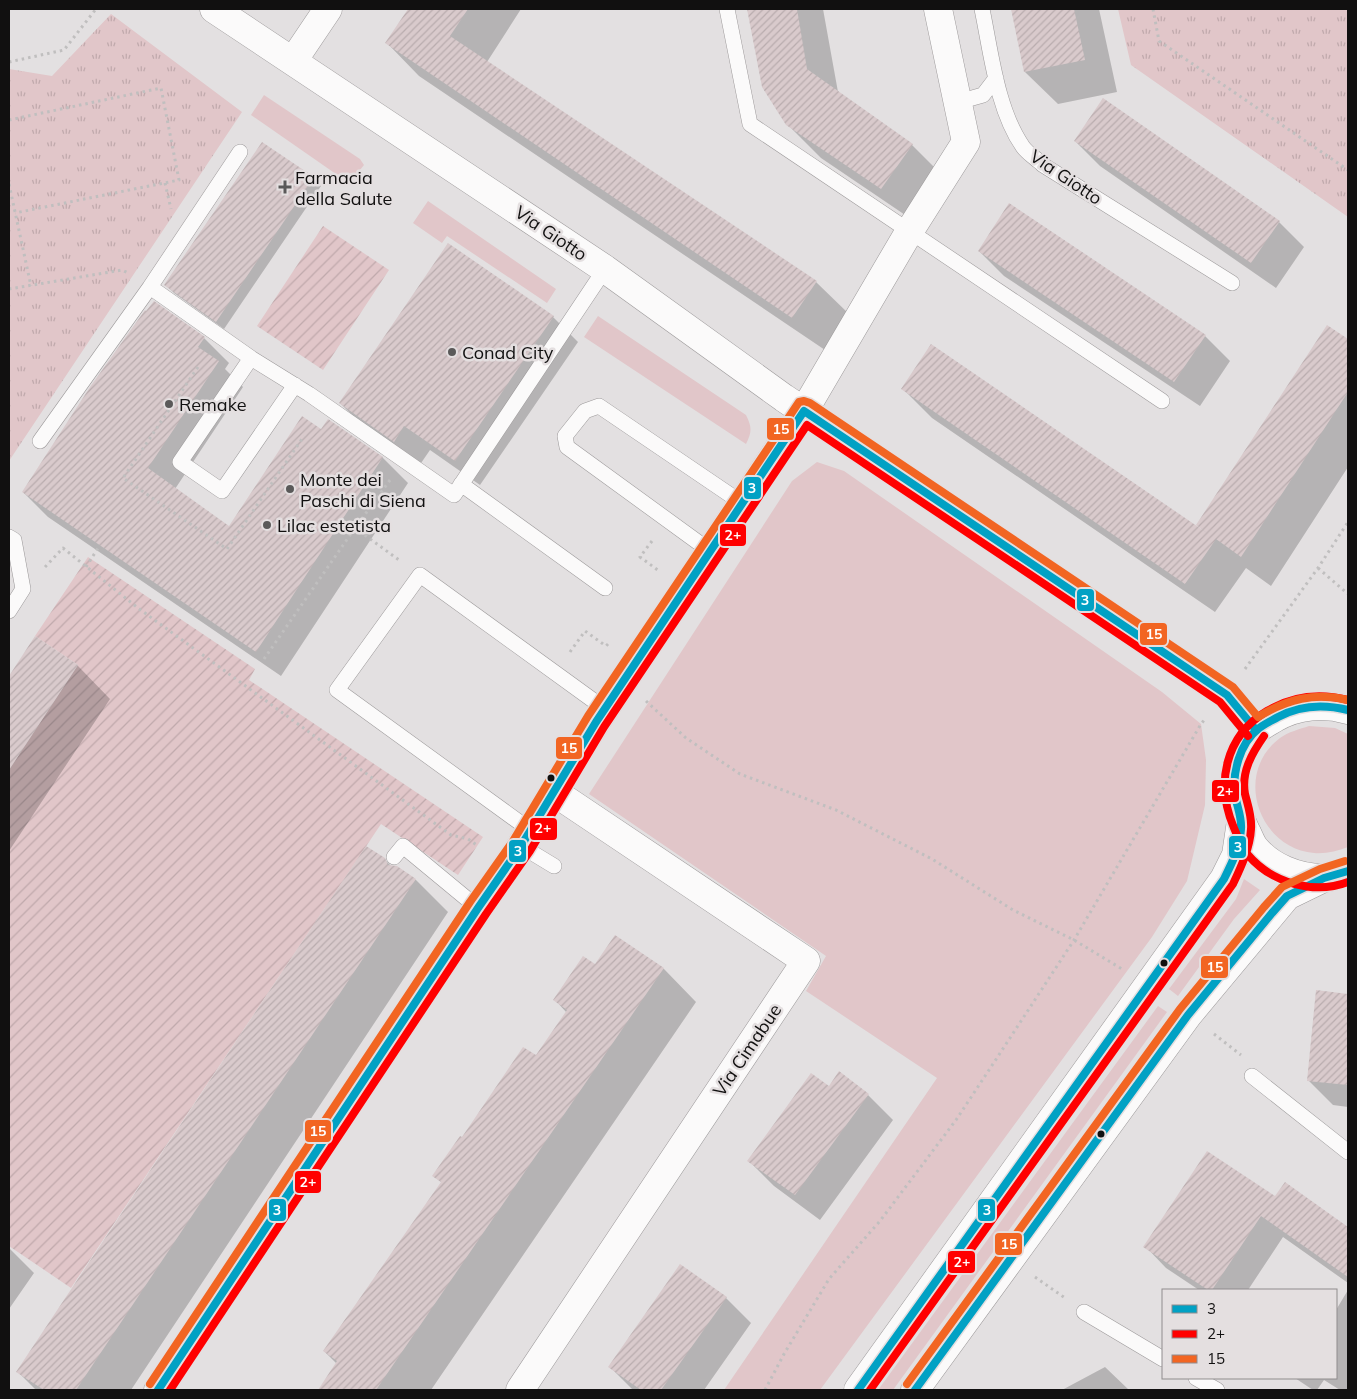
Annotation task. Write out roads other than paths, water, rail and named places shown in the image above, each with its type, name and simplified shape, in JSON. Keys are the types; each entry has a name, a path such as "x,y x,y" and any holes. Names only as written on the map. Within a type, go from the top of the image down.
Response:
{"street":[{"name":"Via Giotto","path":"214,9 605,270 745,371 1226,695 1256,730"},
{"path":"293,61 328,9"},
{"path":"158,1390 526,838 605,709 804,410 909,232 966,142 938,9"},
{"path":"1336,875 1292,874 1275,866 1254,847 1241,821 1234,792 1237,761 1256,730 1282,714 1307,706 1343,702"},
{"name":"Via Cimabue","path":"520,1390 806,961 554,792"},
{"path":"858,1390 1224,879 1236,855 1241,821"},
{"path":"915,1390 1188,1015 1287,896 1336,875"}],"lane":[{"path":"727,9 750,124 1162,401"},
{"name":"Via Giotto","path":"982,9 996,78 1008,121 1024,148 1043,165 1232,282"},
{"path":"958,102 983,95 996,78"},
{"path":"40,441 150,287 240,152"},
{"path":"150,287 251,358 294,385 454,495 605,270"},
{"path":"251,358 180,462 222,491 294,385"},
{"path":"710,551 567,447 565,436 584,411 599,406 742,503"},
{"path":"461,484 605,588"},
{"path":"9,537 14,540 23,589 9,611"},
{"path":"554,866 526,838 337,690 420,575 605,709"},
{"path":"394,857 403,846 478,908"},
{"path":"1252,1076 1348,1152"},
{"path":"1084,1312 1162,1358"},
{"path":"1198,1379 1217,1390"}],"place":[{"name":"Farmacia della Salute","path":"285,187"},
{"name":"Conad City","path":"452,352"},
{"name":"Remake","path":"169,404"},
{"name":"Monte dei Paschi di Siena","path":"290,489"},
{"name":"Lilac estetista","path":"267,525"}]}
